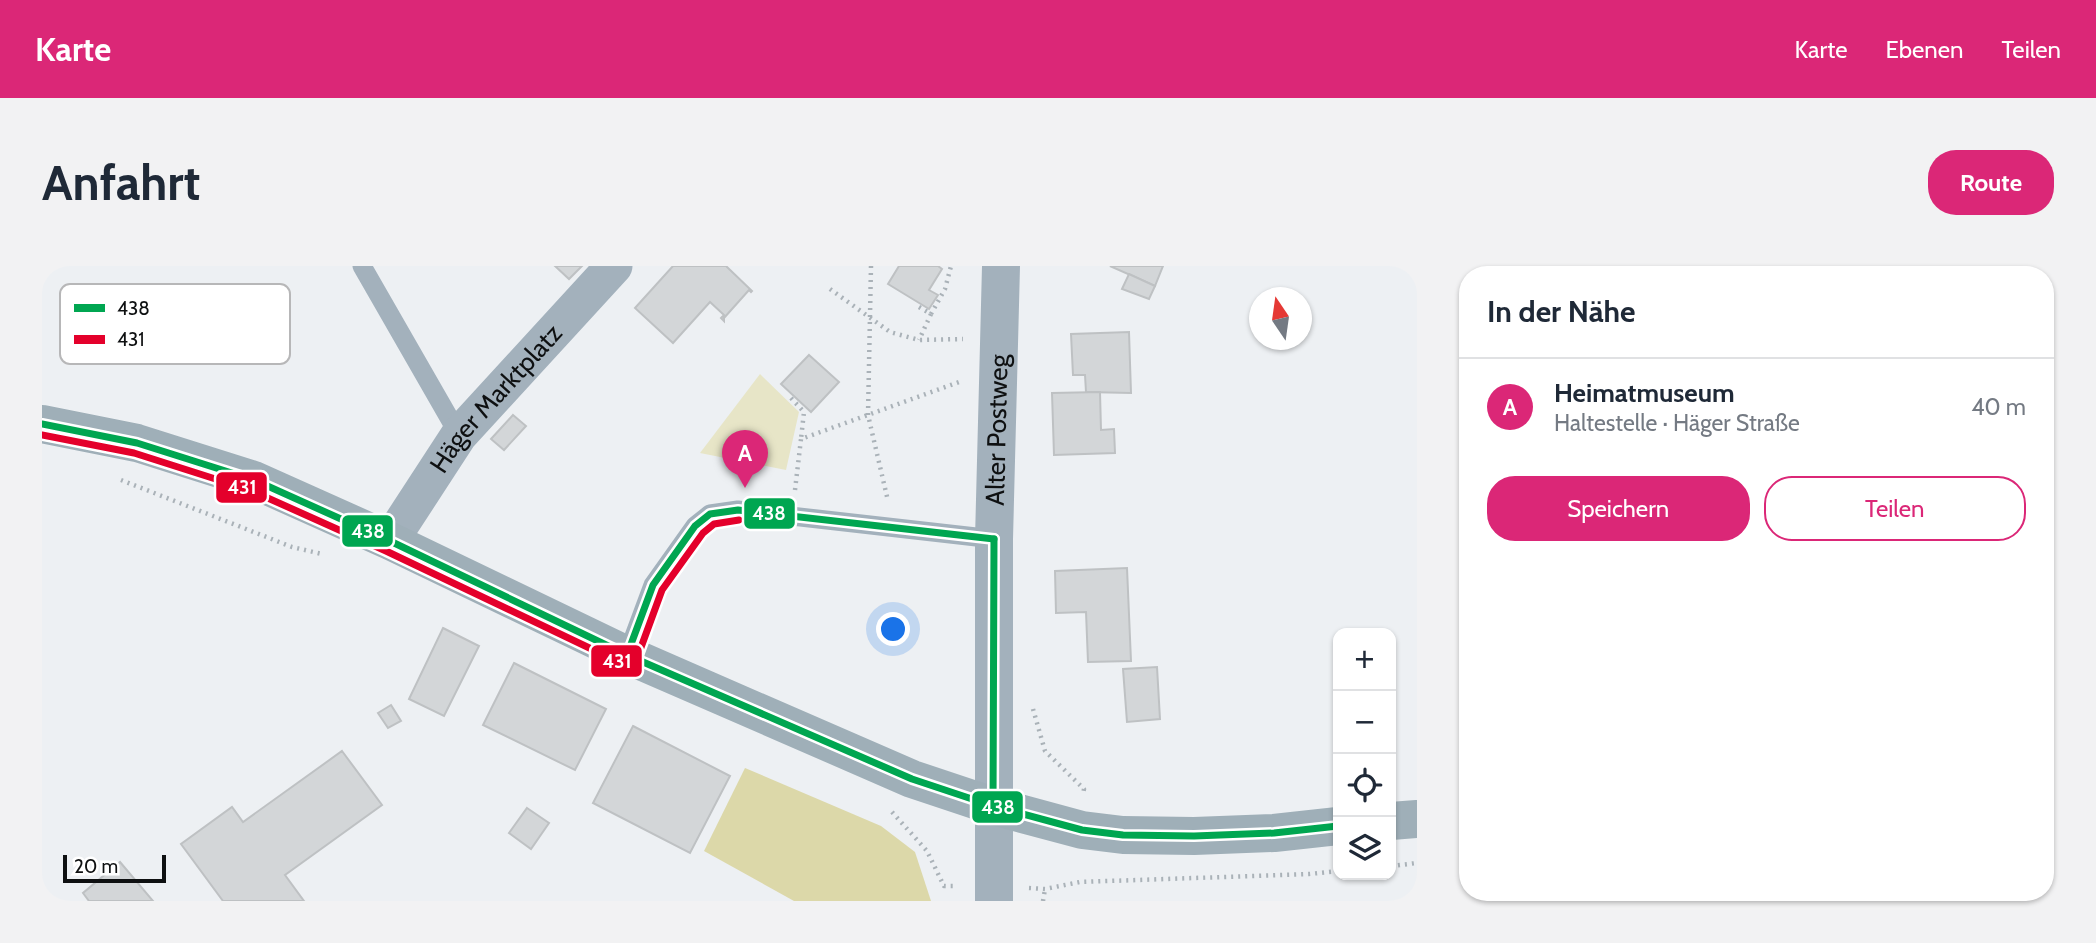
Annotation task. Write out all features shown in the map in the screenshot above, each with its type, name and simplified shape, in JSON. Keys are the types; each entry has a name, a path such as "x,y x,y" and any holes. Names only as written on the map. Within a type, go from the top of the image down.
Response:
{"main road":[{"path":"42,424 137,443 254,480 390,541 627,655 912,779 993,806 1082,830 1123,835 1274,833 1333,827"},
{"path":"1396,821 1417,819"}],"street":[{"name":"Häger Marktplatz","path":"390,541 458,435 614,266"},
{"name":"Alter Postweg","path":"994,901 993,539 1001,266"}],"lane":[{"path":"362,266 458,435"},
{"path":"627,655 653,585 695,526 710,514 738,510 993,539"}],"path":[{"path":"871,266 868,415 888,504 887,527"},
{"path":"919,340 944,289 951,266"},
{"path":"830,289 890,332 919,340 999,338"},
{"path":"919,307 931,314"},
{"path":"801,439 964,381 998,378"},
{"path":"791,398 804,412 791,515"},
{"path":"1396,865 1417,863"},
{"path":"1043,901 1045,889 1080,882 1333,872"}],"shaded area":[{"path":"760,374 799,412 786,470 700,453"},
{"path":"745,768 881,826 915,852 931,901 794,901 704,851"}],"building":[{"path":"555,266 582,266 569,279"},
{"path":"673,266 726,266 752,291 749,290 724,321 721,318 724,315 710,302 673,343 635,308"},
{"path":"899,266 938,266 942,269 929,290 938,295 929,309 888,284"},
{"path":"1110,266 1163,266 1155,286"},
{"path":"1129,274 1155,286 1149,299 1122,289"},
{"path":"1129,332 1131,393 1086,392 1085,375 1073,375 1071,334"},
{"path":"809,355 839,382 811,412 781,384"},
{"path":"1100,392 1101,430 1114,429 1115,453 1054,455 1052,393"},
{"path":"513,415 526,426 504,450 491,439"},
{"path":"1127,568 1131,661 1088,662 1086,612 1056,613 1055,571"},
{"path":"443,628 479,646 444,716 409,699"},
{"path":"514,663 606,709 575,770 483,725"},
{"path":"1157,667 1160,719 1127,722 1123,669"},
{"path":"391,705 401,721 388,728 378,713"},
{"path":"633,726 730,776 690,853 593,803"},
{"path":"342,751 382,805 285,875 304,901 223,901 181,844 232,807 243,822"},
{"path":"527,808 549,823 531,849 509,833"},
{"path":"120,862 153,901 89,901 83,893"}],"transit line":[{"name":"438","path":"42,424 137,443 254,480 390,541 627,655 912,779 993,806 1082,830 1123,835 1274,833 1333,827"},
{"name":"431","path":"42,435 134,453 250,490 386,551 625,665 636,661 662,590 703,533 714,524 739,520"},
{"name":"438","path":"627,655 653,585 695,526 710,514 738,510 994,539"},
{"name":"438","path":"993,806 994,539"}],"place":[{"name":"Heimatmuseum","path":"745,488"}]}
